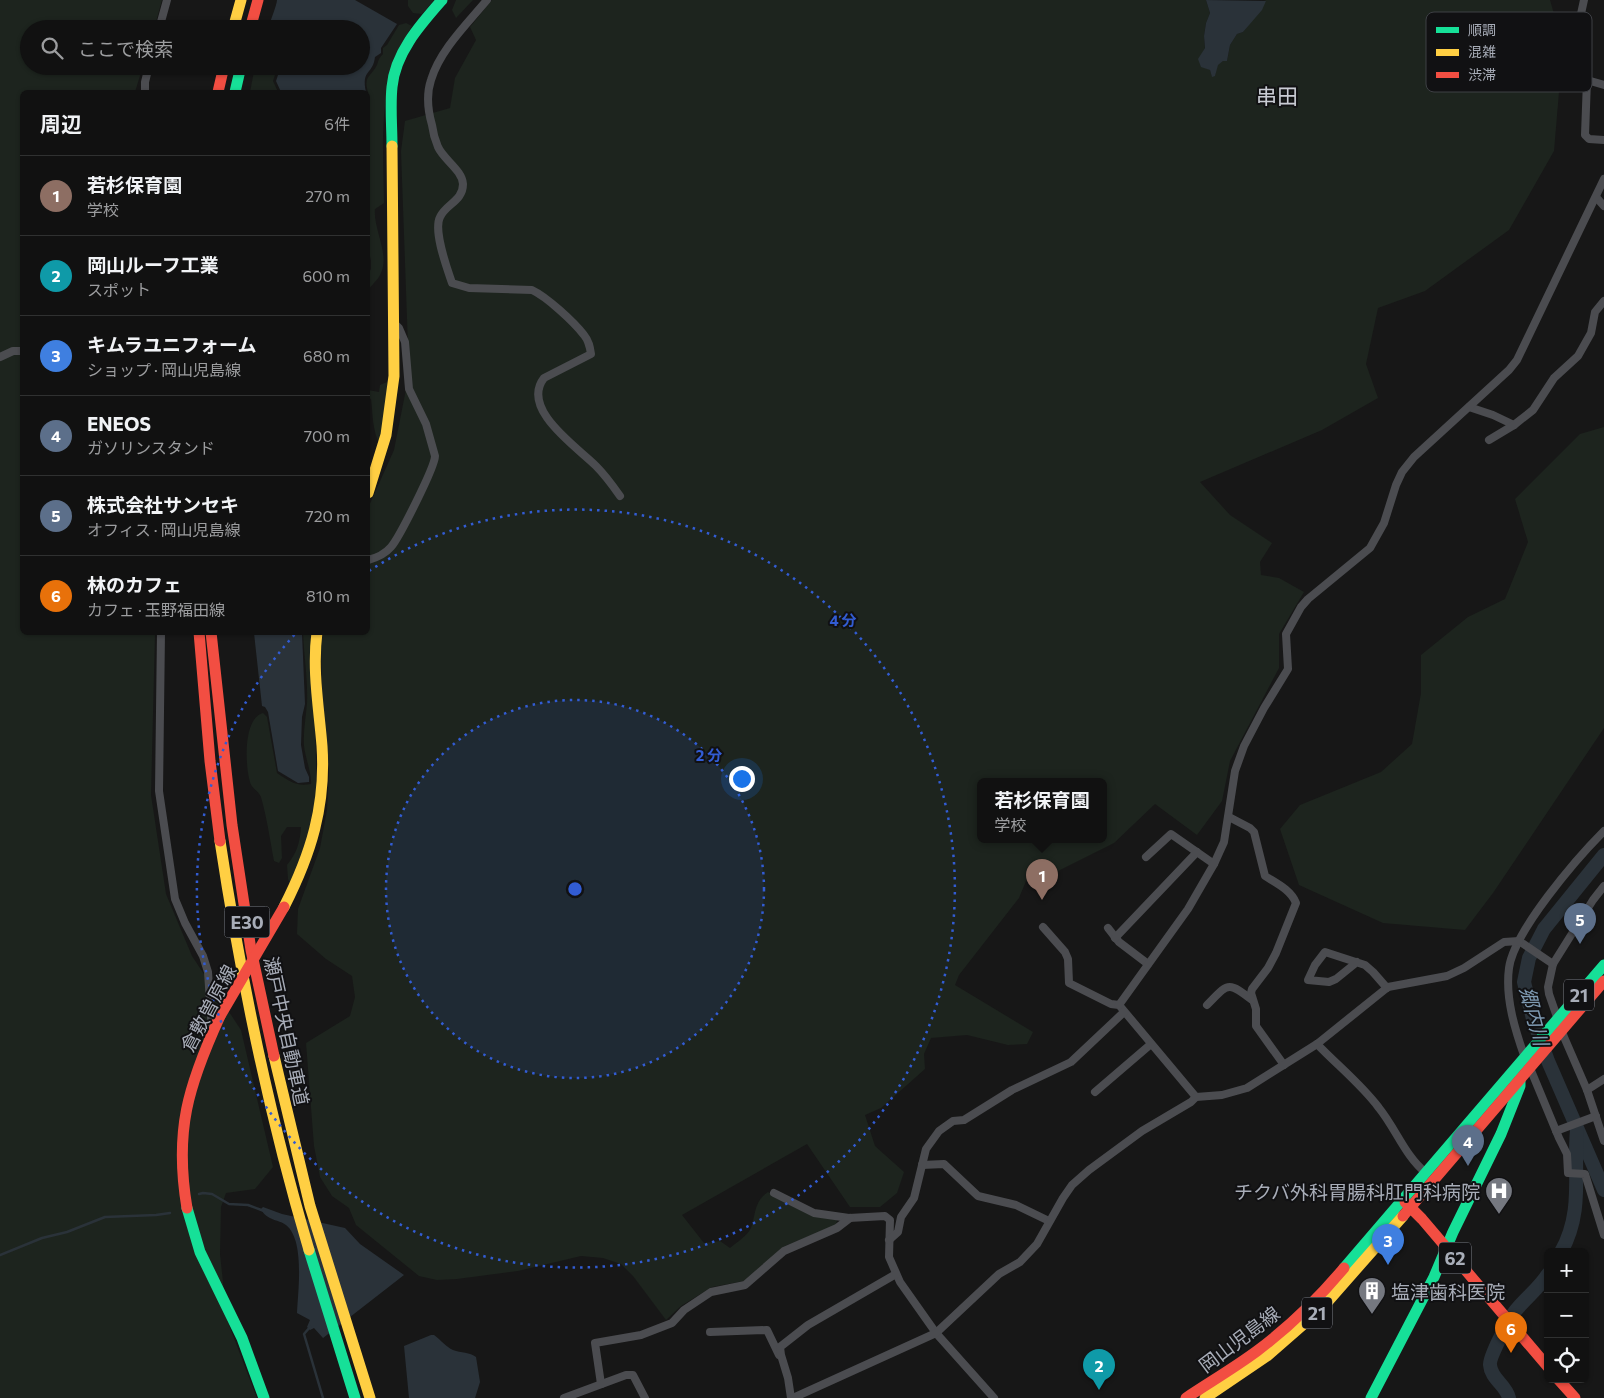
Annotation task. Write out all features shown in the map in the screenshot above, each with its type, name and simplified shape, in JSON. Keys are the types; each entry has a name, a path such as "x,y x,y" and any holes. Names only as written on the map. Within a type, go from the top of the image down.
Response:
{"main road":[{"path":"235,20 241,0"},
{"path":"252,20 258,0"},
{"path":"370,487 389,422 394,376 392,87 397,65 409,39 442,0"},
{"path":"218,90 222,75"},
{"path":"235,90 239,75"},
{"path":"243,90 245,75"},
{"name":"瀬戸中央自動車道","path":"199,635 214,797 242,969 261,1063 296,1202 355,1398"},
{"name":"瀬戸中央自動車道","path":"211,635 232,825 252,950 281,1090 310,1206 370,1398"},
{"path":"212,654 215,635"},
{"name":"倉敷曽原線","path":"264,1398 240,1332 197,1242 188,1215 182,1182 181,1134 193,1079 202,1054 220,1016 296,887 312,850 321,806 322,748 316,689 316,635"},
{"name":"岡山児島線","path":"1205,1398 1257,1358 1283,1330 1320,1296 1407,1204 1558,1027 1604,966"},
{"name":"岡山児島線","path":"1558,1027 1604,981"},
{"name":"岡山児島線","path":"1407,1204 1426,1173 1449,1155 1489,1116 1520,1080 1529,1061"},
{"path":"1371,1398 1434,1277 1501,1134 1520,1086 1520,1080"},
{"path":"1489,1116 1497,1120 1501,1134"},
{"name":"62","path":"1407,1204 1544,1362"},
{"name":"岡山児島線","path":"1186,1398 1257,1358"},
{"path":"1562,1383 1575,1398"}],"street":[{"path":"161,20 167,0"},
{"path":"487,0 451,44 437,67 429,89 429,113 435,141 442,155 457,171 463,181 463,191 457,200 440,216 438,228 440,239 452,283 469,288 532,290 549,301 584,335 590,345 590,354 544,378 539,384 539,400 550,423 572,446 597,466 620,496"},
{"path":"145,90 147,75"},
{"path":"1592,81 1604,85"},
{"path":"1587,92 1586,135 1590,139 1604,140"},
{"path":"889,1240 898,1232 901,1217 914,1198 926,1148 939,1132 953,1121 964,1120 1012,1090 1071,1062 1121,1008 1148,964 1188,909 1214,864 1224,842 1235,772 1244,746 1288,669 1286,634 1301,607 1370,548 1384,523 1402,472 1414,457 1509,370 1517,360 1604,178"},
{"path":"1596,197 1604,206"},
{"path":"1489,440 1514,425 1532,410 1554,378 1578,356 1591,333 1595,312 1604,300"},
{"path":"370,559 392,546 435,462 426,424 409,388 406,342 399,328 393,322"},
{"path":"0,357 13,351 20,351"},
{"path":"1469,407 1514,425"},
{"path":"161,635 160,791 162,814 175,899 185,923 203,956 208,972 212,1034"},
{"path":"1229,817 1254,832 1265,876 1294,897 1296,903 1276,953 1268,968 1252,989 1252,1000 1256,1009 1256,1026 1284,1065"},
{"path":"1604,831 1585,850 1548,898 1520,942 1510,966 1508,988 1512,1013 1529,1061 1567,1154 1568,1173 1585,1174 1604,1235"},
{"path":"1146,857 1171,834 1214,864"},
{"path":"1115,938 1196,852"},
{"path":"1604,886 1593,900 1553,964 1548,987 1558,1027 1587,1090 1594,1117 1604,1141"},
{"path":"1043,927 1066,952 1069,984 1121,1008 1196,1097"},
{"path":"1108,928 1118,942 1148,964"},
{"path":"896,1274 808,1325 780,1347 792,1398 936,1333 999,1274 1020,1262 1037,1244 1072,1185 1089,1170 1142,1131 1191,1102 1196,1097 1222,1095 1247,1088 1317,1044 1387,988 1447,976 1464,968 1504,942 1520,942 1553,964"},
{"path":"1357,962 1336,979 1329,982 1308,980 1315,965 1325,952 1357,962 1373,972 1387,988"},
{"path":"1207,1006 1226,987 1231,986 1238,988 1252,1000"},
{"path":"1095,1092 1151,1044"},
{"path":"1317,1044 1378,1106 1396,1131 1412,1160 1426,1173"},
{"path":"1587,1090 1604,1079"},
{"path":"1557,1130 1594,1117"},
{"path":"922,1165 944,1164 978,1196 1016,1205 1049,1221"},
{"path":"774,1193 814,1213 850,1218 885,1216 890,1220 889,1257 900,1282 936,1333 994,1398"},
{"path":"601,1384 595,1344 641,1335 672,1323 684,1310 710,1292 745,1286 784,1251 838,1228 850,1218"},
{"path":"710,1332 767,1330 779,1355 781,1355"},
{"path":"564,1398 626,1375 633,1376 645,1398"}],"shaded area":[{"path":"0,0 162,0 156,20 20,20 20,75 140,75 136,90 20,90 20,635 155,635 151,795 166,894 192,956 241,1030 273,1167 255,1189 226,1193 221,1207 220,1254 227,1320 257,1398 0,1398"},
{"path":"277,0 355,0 397,24 381,48 381,53 375,57 370,70 370,20 271,20"},
{"path":"408,0 434,0 422,14 413,13 408,6"},
{"path":"456,0 473,0 456,18 452,10"},
{"path":"492,0 1206,0 1210,13 1206,23 1205,48 1202,55 1205,67 1210,70 1212,76 1215,76 1217,65 1227,61 1230,45 1237,34 1243,32 1266,1 1264,0 1550,0 1553,12 1426,12 1426,92 1559,92 1554,151 1509,230 1425,291 1378,308 1366,364 1378,398 1322,430 1200,482 1230,515 1272,543 1260,562 1261,575 1279,578 1304,592 1279,634 1279,668 1230,761 1222,801 1197,835 1155,804 1114,843 1056,872 1026,881 1019,898 959,975 955,985 1033,1032 1027,1044 1008,1045 967,1035 931,1038 924,1054 925,1069 881,1108 865,1115 875,1146 904,1172 897,1193 880,1207 850,1207 807,1144 682,1215 704,1243 720,1241 730,1248 749,1231 760,1199 768,1192 813,1216 837,1220 836,1225 783,1247 744,1281 712,1287 681,1306 666,1320 633,1276 621,1264 603,1258 581,1256 518,1271 457,1279 437,1280 419,1276 356,1225 349,1208 332,1196 320,1177 314,1146 306,1043 350,1016 355,997 352,976 326,959 297,934 298,909 320,848 327,810 329,773 322,693 321,644 323,635 370,635 370,504 394,450 409,374 401,151 405,121 450,108 455,78 476,40 470,27"},
{"path":"1206,0 1266,1 1262,10 1243,32 1237,34 1230,45 1227,61 1223,61 1218,65 1215,76 1212,77 1210,70 1201,67 1198,59 1205,48 1204,36 1210,13"},
{"path":"406,23 412,26 401,47 387,90 383,134 384,203 375,209 376,225 384,259 379,277 370,288 370,90 368,90 366,83 383,54 383,48 387,45 399,25"},
{"path":"253,75 275,75 273,81 277,90 250,90"},
{"path":"278,75 367,75 366,90 280,90 276,81"},
{"path":"387,382 387,401 380,444 374,428 370,390 379,392 380,385"},
{"path":"1604,427 1604,728 1493,893 1465,930 1383,923 1299,885 1280,829 1300,805 1381,772 1412,744 1421,693 1421,655 1468,617 1505,599 1528,542 1515,499 1580,434"},
{"path":"254,635 302,635 305,704 302,717 301,745 309,782 298,783 278,771 268,712 262,706"},
{"path":"303,635 313,635 317,803 305,856 290,884 287,865 297,847 301,827 287,827 281,836 282,858 279,863 274,861 261,797 253,788 248,775 247,743 252,724 256,717 263,713 267,717 277,773 297,784 311,784 304,746 307,703"},
{"path":"263,1207 282,1214 345,1228 360,1244 404,1275 323,1338 314,1328 310,1330 307,1327 310,1320 297,1313 299,1266 296,1242 292,1232 283,1223 266,1216 261,1209"},
{"path":"434,1335 453,1350 476,1357 480,1382 475,1398 409,1398 404,1346"}],"waterway":[{"name":"郷内川","path":"1604,855 1544,929 1529,958 1524,982 1533,1019 1548,1061 1604,1190"},
{"path":"1563,1248 1573,1222 1575,1207 1577,1129"},
{"path":"199,1194 212,1194 229,1204 248,1205 264,1211"},
{"path":"0,1255 42,1238 67,1232 105,1217 170,1213"},
{"path":"1509,1398 1505,1389 1491,1370 1490,1365 1493,1354 1514,1313 1544,1280"},
{"path":"310,1327 304,1334 323,1398"}],"traffic: fast":[{"path":"392,146 391,94 398,63 410,40 442,0"},
{"path":"235,90 239,75"},
{"path":"1344,1268 1604,965"},
{"path":"1371,1398 1434,1277 1453,1232 1501,1134 1520,1086 1520,1080"},
{"path":"187,1208 200,1252 242,1338 264,1398"},
{"path":"309,1250 355,1398"}],"traffic: slow":[{"path":"235,20 241,0"},
{"path":"370,487 386,435 394,376 392,146"},
{"path":"284,907 309,849 315,829 322,789 322,746 316,689 317,635"},
{"path":"220,841 257,1047 281,1149 309,1250"},
{"path":"274,1056 310,1206 370,1398"},
{"path":"1205,1398 1267,1356 1322,1308 1403,1216"}],"traffic: jam":[{"path":"252,20 258,0"},
{"path":"218,90 222,75"},
{"path":"199,635 210,761 220,841"},
{"path":"211,635 232,825 251,950 274,1056"},
{"path":"220,1016 284,907"},
{"path":"1403,1216 1604,981"},
{"path":"187,1208 183,1181 183,1132 192,1087 220,1016"},
{"path":"1405,1202 1422,1219 1544,1362"},
{"path":"1186,1398 1269,1342 1303,1312 1344,1268"},
{"path":"1562,1383 1575,1398"}],"place":[{"name":"若杉保育園","path":"1042,900"},
{"name":"株式会社サンセキ","path":"1580,944"},
{"name":"ENEOS","path":"1468,1166"},
{"name":"チクバ外科胃腸科肛門科病院","path":"1499,1215"},
{"name":"キムラユニフォーム","path":"1388,1265"},
{"name":"塩津歯科医院","path":"1372,1315"},
{"name":"林のカフェ","path":"1511,1353"},
{"name":"岡山ルーフ工業","path":"1099,1390"}],"district":[{"name":"串田","path":"1277,95"}]}
